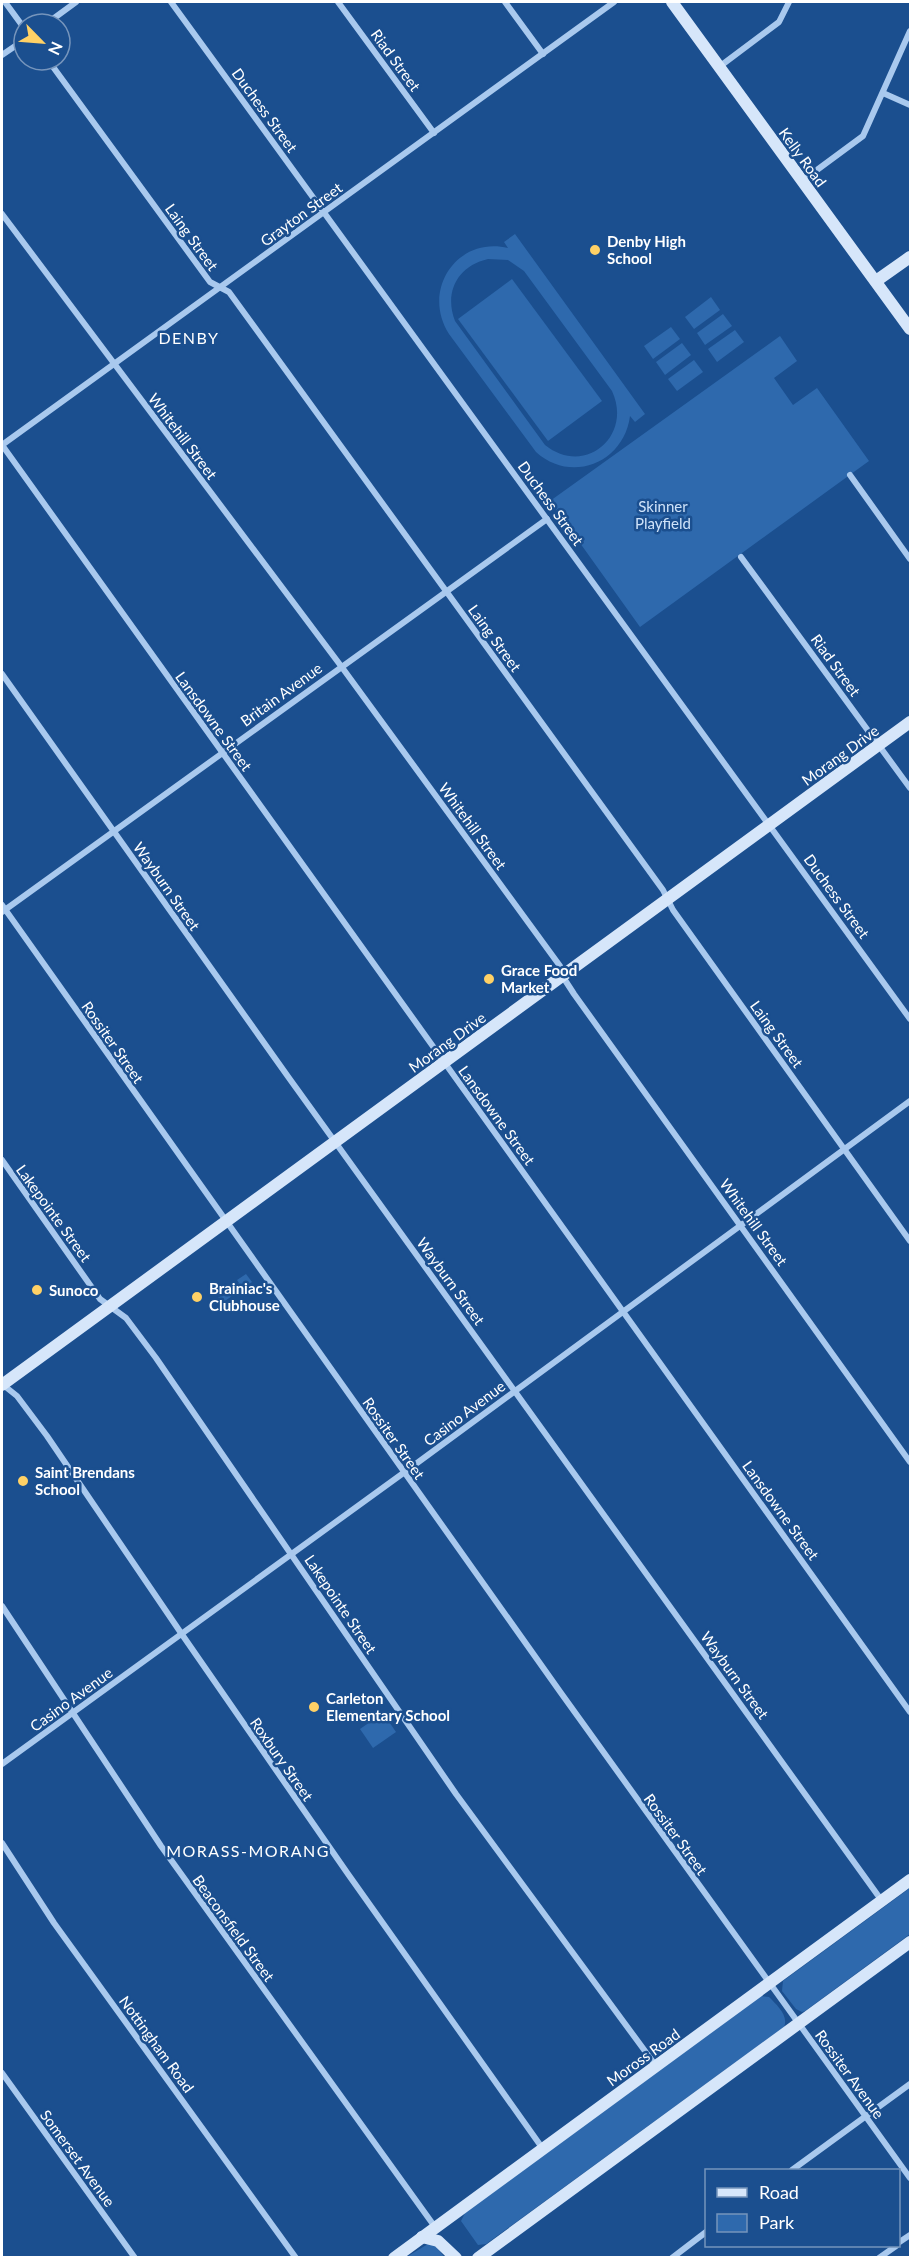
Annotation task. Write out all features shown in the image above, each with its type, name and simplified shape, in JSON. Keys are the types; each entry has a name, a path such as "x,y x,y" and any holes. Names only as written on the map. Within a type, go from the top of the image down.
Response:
{"street":[{"path":"62,12 76,2"},
{"name":"Duchess Street","path":"171,2 910,1019"},
{"name":"Riad Street","path":"338,2 434,133"},
{"path":"505,2 543,54"},
{"name":"Grayton Street","path":"2,445 615,2"},
{"name":"Kelly Road","path":"672,2 910,329"},
{"path":"719,67 779,22 789,2"},
{"path":"802,181 863,136 910,31"},
{"name":"Laing Street","path":"57,72 210,282 229,292 663,890 673,910 910,1241"},
{"path":"883,93 910,105"},
{"name":"Whitehill Street","path":"2,214 341,666 560,966 563,977 910,1462"},
{"path":"876,281 910,256"},
{"name":"Lansdowne Street","path":"2,445 910,1712"},
{"path":"849,475 910,559"},
{"name":"Britain Avenue","path":"3,909 547,519"},
{"name":"Riad Street","path":"741,556 910,788"},
{"name":"Wayburn Street","path":"2,674 335,1142 882,1901"},
{"name":"Morang Drive","path":"2,1384 910,722"},
{"name":"Rossiter Street","path":"3,909 769,1984"},
{"name":"Casino Avenue","path":"2,1764 910,1101"},
{"name":"Lakepointe Street","path":"2,1160 100,1299 126,1318 156,1358 292,1552 456,1794 656,2066"},
{"name":"Roxbury Street","path":"2,1384 17,1396 47,1436 181,1634 543,2149"},
{"name":"Beaconsfield Street","path":"2,1606 161,1846 435,2228"},
{"name":"Nottingham Road","path":"2,1843 54,1923 296,2258"},
{"name":"Moross Road","path":"394,2258 910,1880"},
{"path":"478,2258 910,1942"},
{"name":"Rossiter Avenue","path":"769,1984 910,2178"},
{"name":"Somerset Avenue","path":"2,2073 135,2258"},
{"path":"793,2169 910,2084"},
{"path":"672,2258 705,2233"},
{"path":"422,2237 438,2241 456,2258"},
{"path":"879,2258 893,2247"}],"green space":[{"path":"515,234 645,414 635,422 630,416 626,432 618,446 594,464 580,467 565,466 550,462 536,452 449,334 441,317 439,300 442,284 449,270 460,258 473,250 490,246 508,248 504,242","holes":["488,259 508,260 524,271 612,391 617,408 616,423 611,436 601,447 589,454 575,456 560,454 545,445 455,321 452,311 452,291 461,274 468,268"]},
{"path":"512,279 602,401 548,441 458,319"},
{"path":"711,297 720,310 694,329 685,317"},
{"path":"723,314 732,326 705,345 697,333"},
{"path":"671,327 680,339 653,359 644,346"},
{"path":"735,330 744,342 717,362 708,349"},
{"name":"Skinner Playfield","path":"780,336 797,361 774,378 793,405 817,388 869,461 640,627 550,501"},
{"path":"682,343 691,355 665,375 656,362"},
{"path":"694,360 703,372 677,391 668,379"},
{"path":"246,1274 252,1282 222,1303 218,1298 239,1283 237,1280"},
{"path":"383,1713 396,1732 373,1748 360,1729"},
{"path":"910,1888 910,1934 805,2011 796,2009 782,1991 783,1981"},
{"path":"761,1996 769,1997 779,2007 785,2019 784,2027 486,2244 478,2245 461,2221 465,2213"},
{"path":"428,2244 436,2246 444,2257 405,2258"}],"place":[{"name":"Denby High School","path":"595,250"},
{"name":"Grace Food Market","path":"489,979"},
{"name":"Sunoco","path":"37,1290"},
{"name":"Brainiac's Clubhouse","path":"197,1297"},
{"name":"Saint Brendans School","path":"23,1481"},
{"name":"Carleton Elementary School","path":"314,1707"}],"district":[{"name":"DENBY","path":"189,337"},
{"name":"MORASS-MORANG","path":"248,1850"}]}
